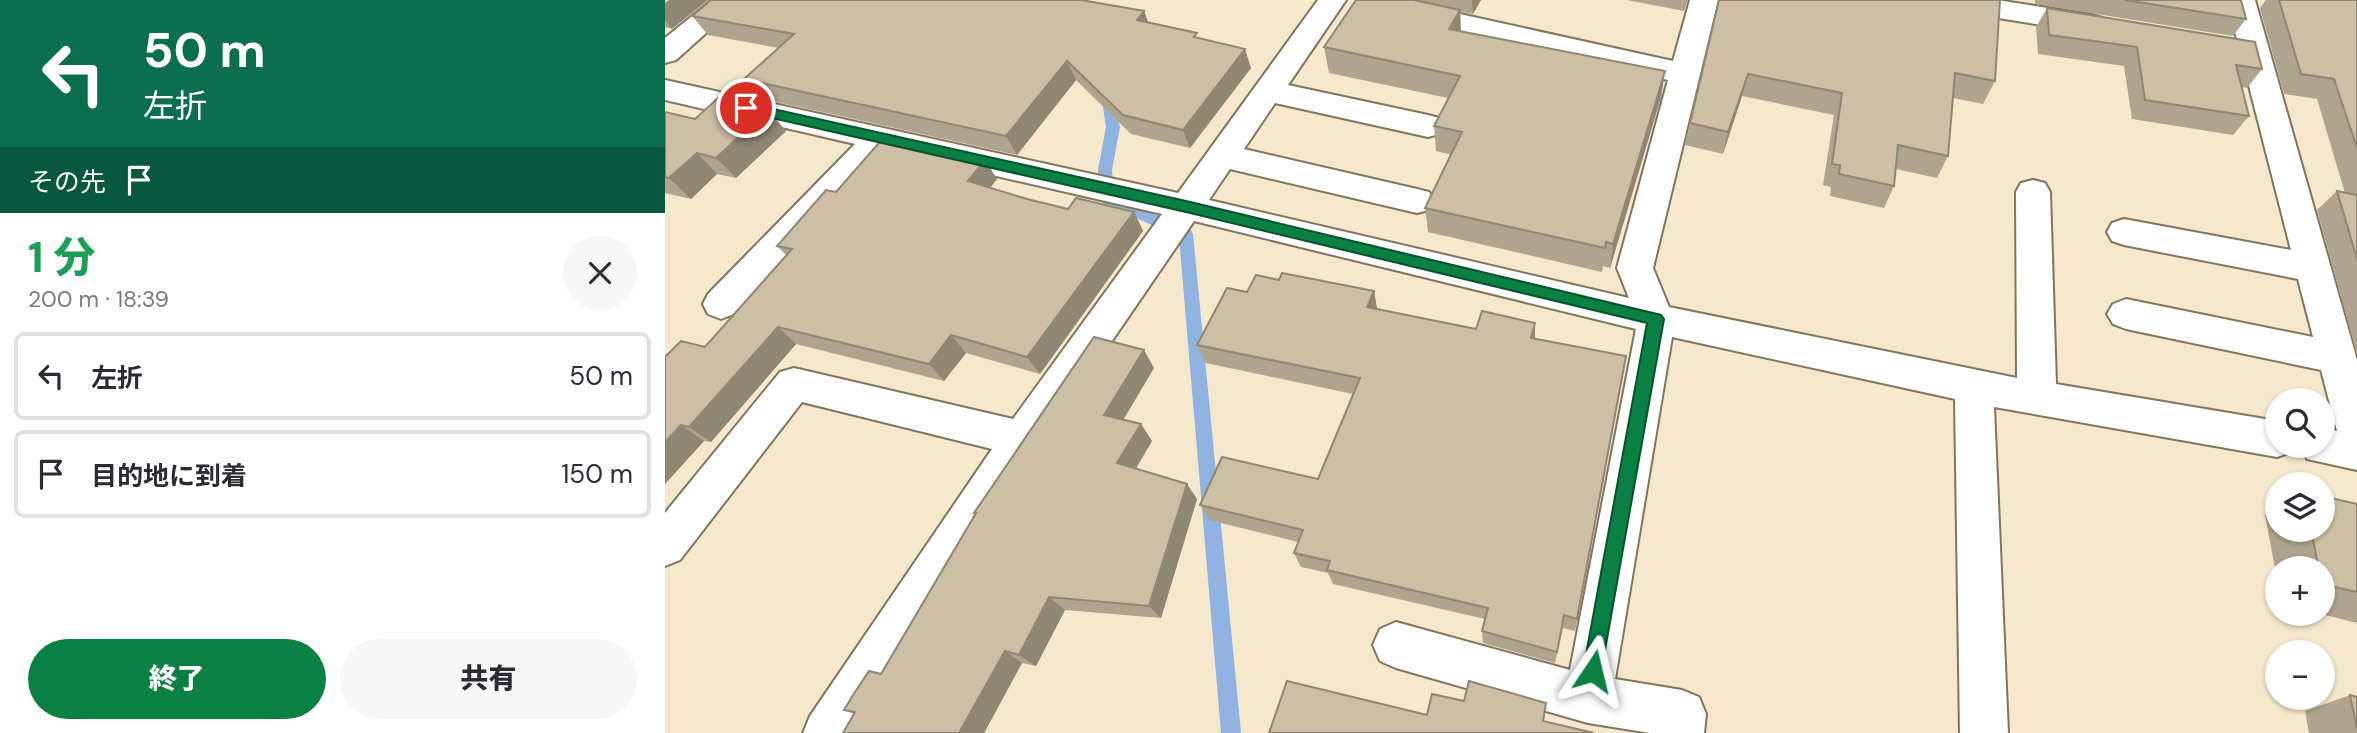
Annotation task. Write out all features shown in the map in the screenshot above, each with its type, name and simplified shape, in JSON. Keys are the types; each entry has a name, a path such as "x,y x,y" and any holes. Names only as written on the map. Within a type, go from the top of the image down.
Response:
{"street":[{"path":"665,53 729,0"},
{"path":"827,733 1022,439 1332,0"},
{"path":"1588,699 1656,319 1635,268 1704,0"},
{"path":"2241,0 2240,48 2313,268 2357,431"},
{"path":"1961,1 2117,28"},
{"path":"1383,6 1685,74"},
{"path":"665,90 880,138 1177,220 1974,387 2265,437"},
{"path":"1267,91 1428,126"},
{"path":"721,304 880,138"},
{"path":"1222,156 1417,201"},
{"path":"2033,192 2037,397"},
{"path":"2123,232 2313,268"},
{"path":"2126,314 2337,358"},
{"path":"665,546 794,384 1022,439"},
{"path":"1974,387 1984,733"},
{"path":"2335,448 2357,452"},
{"path":"1396,645 1588,699 1682,714 1680,733"}],"building":[{"path":"711,0 1081,0 1144,11 1137,20 1197,33 1194,37 1245,49 1183,130 1123,115 1067,61 1006,136 744,79 794,34 692,16"},
{"path":"1356,0 1414,0 1460,10 1449,29 1665,71 1613,244 1606,242 1605,248 1425,208 1462,132 1434,126 1460,76 1324,47"},
{"path":"1719,0 2000,0 1995,81 1955,73 1948,156 1898,145 1894,186 1839,174 1840,165 1832,164 1842,93 1748,74 1728,132 1690,123"},
{"path":"2125,0 2241,0 2246,19"},
{"path":"2279,0 2357,0 2357,148 2334,79 2301,74"},
{"path":"2047,8 2255,42 2262,69 2236,65 2249,116 2145,100 2137,47 2049,35"},
{"path":"718,98 768,110 716,158 697,153 669,178 665,177 665,112 695,119"},
{"path":"884,137 985,160 968,181 1027,199 1068,209 1076,198 1134,212 1027,357 951,335 929,364 778,327 689,427 681,425 665,442 665,357 681,341 705,347 792,249 777,246 826,190 836,192"},
{"path":"2337,191 2357,195 2357,259"},
{"path":"1282,273 1374,291 1367,307 1476,329 1482,311 1535,323 1531,338 1626,356 1577,619 1564,615 1557,652 1482,631 1488,608 1327,570 1330,561 1294,553 1303,530 1200,505 1222,457 1318,479 1360,378 1197,345 1227,288 1247,292 1256,275 1279,280"},
{"path":"1094,337 1144,350 1104,415 1141,424 1117,463 1187,484 1149,606 1049,597 1019,655 1005,651 959,733 843,733 855,712 844,710 853,695 869,671 881,674 974,513"},
{"path":"2335,499 2357,504 2357,592 2335,587 2335,556 2316,556 2313,542 2335,542"},
{"path":"1287,681 1427,715 1432,694 1464,701 1469,681 1546,703 1543,721 1594,733 1269,733"},
{"path":"2350,695 2357,697 2357,729"}],"waterway":[{"path":"1107,94 1113,127 1105,170 1107,199 1186,234 1231,733"}],"route":[{"path":"746,108 1186,206 1656,319 1593,671"}]}
